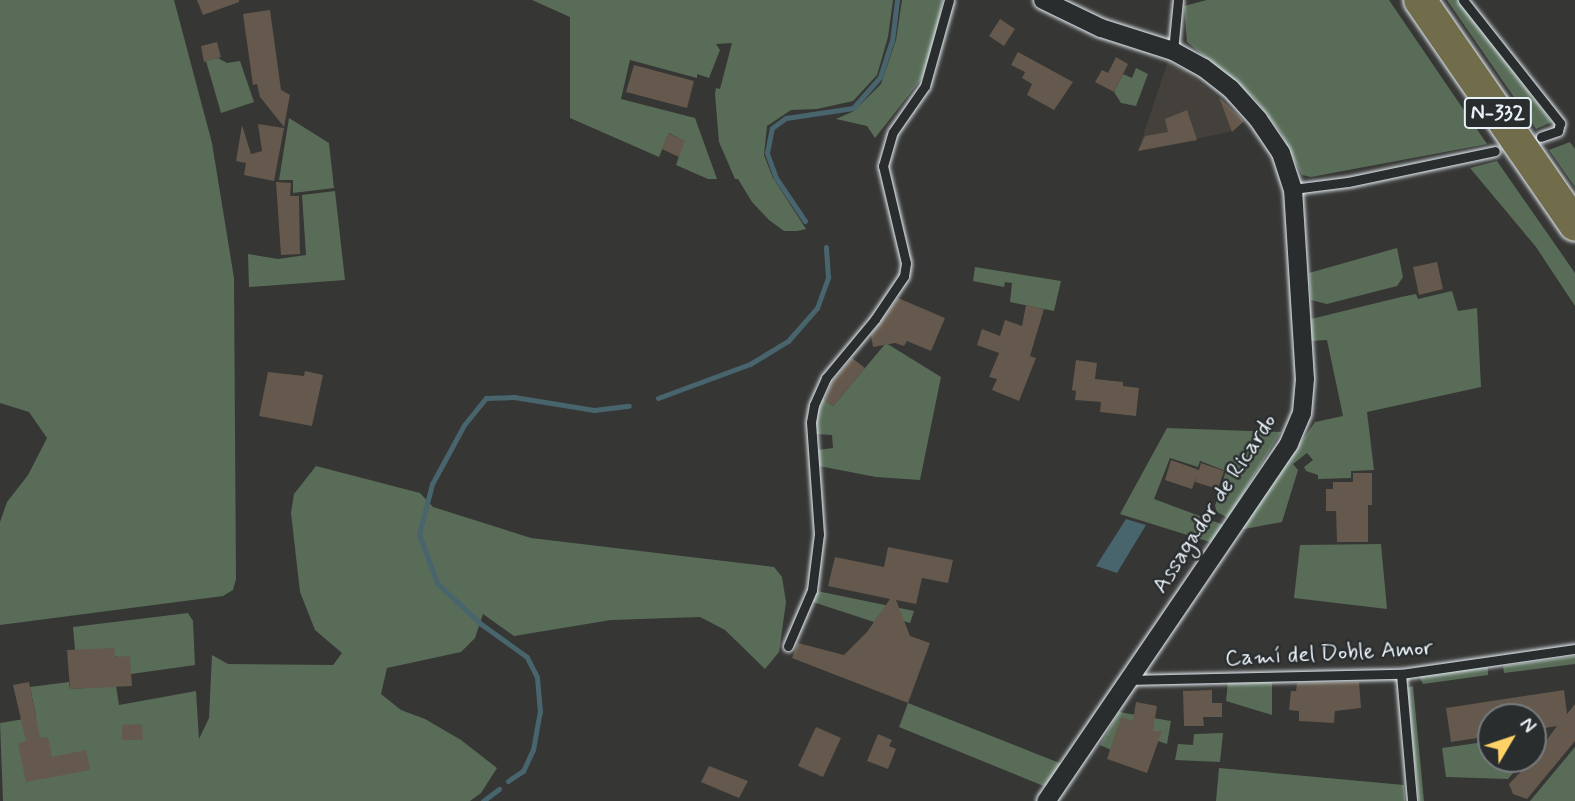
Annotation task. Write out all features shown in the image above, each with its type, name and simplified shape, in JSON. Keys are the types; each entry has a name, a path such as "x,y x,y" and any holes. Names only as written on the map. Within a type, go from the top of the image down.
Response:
{"highway":[{"name":"N-332","path":"1420,0 1575,225"}],"street":[{"name":"Assagador de Ricardo","path":"1043,0 1101,28 1173,51 1204,68 1231,89 1258,119 1281,153 1293,189 1306,379 1302,413 1289,444 1125,680 1046,801"}],"lane":[{"path":"788,646 812,590 819,534 811,422 814,405 826,378 875,319 904,276 906,263 883,166 893,132 925,86 949,0"},
{"path":"1173,51 1178,0"},
{"path":"1464,0 1560,123 1558,131 1541,137"},
{"path":"1293,189 1348,182 1495,151"},
{"name":"Camí del Doble Amor","path":"1125,680 1401,674 1575,649"},
{"path":"1401,674 1412,801"}],"shaded area":[{"path":"1168,61 1186,71 1245,120 1229,132 1138,151"}],"green space":[{"path":"0,0 174,0 212,143 234,278 236,579 233,590 223,596 0,625 0,522 7,502 28,475 47,438 29,412 0,403"},
{"path":"532,0 893,0 888,37 877,75 853,101 817,109 791,110 767,126 764,155 773,178 806,229 784,231 752,202 738,179 735,179 719,142 715,94 716,88 720,89 732,43 716,44 720,50 709,78 697,74 697,78 630,60 621,99 695,118 717,179 708,179 676,165 684,141 669,133 659,157 570,118 570,17"},
{"path":"902,0 943,0 933,48 922,78 875,138 867,126 836,119 854,111 881,84 896,40"},
{"path":"1207,0 1389,0 1487,144 1311,177 1302,175 1281,133 1254,98 1187,42 1184,6"},
{"path":"1447,0 1458,0 1552,122 1536,129"},
{"path":"218,58 227,63 240,61 254,102 221,113 206,61"},
{"path":"1136,68 1148,74 1136,106 1121,103 1114,92 1123,74 1132,78"},
{"path":"289,118 329,143 334,188 293,193 293,180 279,180"},
{"path":"1570,142 1575,149 1575,187 1549,150"},
{"path":"1497,161 1575,273 1575,306 1536,247 1470,168"},
{"path":"335,191 345,280 249,287 248,254 278,259 306,255 302,195"},
{"path":"1397,248 1403,277 1397,286 1327,304 1311,300 1309,273"},
{"path":"975,267 1061,281 1054,311 1010,302 1012,283 1005,282 1004,287 973,281"},
{"path":"1452,291 1458,311 1477,308 1481,387 1367,412 1374,470 1351,471 1351,478 1318,479 1318,475 1306,471 1304,467 1313,460 1307,453 1293,464 1298,470 1282,522 1239,530 1315,422 1343,416 1327,340 1311,341 1311,319 1416,294 1418,299"},
{"path":"886,343 941,377 920,480 876,477 819,466 817,450 833,448 832,435 816,434 817,415 823,399 833,406"},
{"path":"1167,428 1281,432 1228,518 1217,512 1215,506 1226,471 1200,461 1198,467 1170,458 1154,499 1224,525 1213,543 1120,514"},
{"path":"316,466 420,493 433,507 531,538 774,567 782,577 786,602 779,652 765,669 725,630 700,617 611,620 514,636 483,614 475,638 461,652 387,668 381,694 401,710 425,719 461,740 497,768 481,793 470,801 3,801 0,723 36,717 30,687 69,682 70,689 116,686 119,705 196,691 199,739 209,718 212,655 228,664 333,665 342,653 315,630 300,592 291,513 294,494"},
{"path":"1381,544 1387,609 1294,598 1300,545"},
{"path":"817,591 914,611 910,623 880,614 874,622 813,602"},
{"path":"188,613 193,621 195,665 131,674 118,657 75,650 73,627"},
{"path":"1575,656 1575,664 1504,673 1503,666"},
{"path":"1488,667 1488,675 1423,684 1419,676"},
{"path":"1228,682 1272,682 1272,715 1226,701"},
{"path":"1413,686 1424,801 1419,801 1407,688"},
{"path":"908,703 1062,764 1046,787 899,727"},
{"path":"1119,712 1171,721 1167,744 1158,741 1111,750 1100,745"},
{"path":"1223,733 1220,762 1175,760 1178,744 1193,745 1194,734"},
{"path":"1477,743 1477,773 1513,773 1508,779 1446,777 1442,748"},
{"path":"1575,747 1575,801 1530,801"},
{"path":"1219,768 1404,785 1405,801 1216,801"}],"water":[{"path":"1126,519 1146,525 1117,573 1096,566"}],"building":[{"path":"197,0 239,0 239,2 203,15"},
{"path":"270,10 281,90 290,95 284,127 260,97 257,84 253,85 243,14"},
{"path":"1000,19 1015,29 1004,46 989,36"},
{"path":"217,42 221,57 204,62 201,46"},
{"path":"1018,52 1073,82 1054,110 1027,95 1032,84 1022,78 1025,72 1011,65"},
{"path":"1116,57 1128,64 1114,92 1095,82 1102,70 1108,73"},
{"path":"634,65 694,81 687,108 626,92"},
{"path":"1219,97 1244,121 1232,132"},
{"path":"1187,110 1197,140 1138,151 1145,136 1168,132 1165,119"},
{"path":"258,124 284,128 274,181 244,175 246,163 236,161 242,125 251,154 262,151"},
{"path":"668,133 685,141 679,157 662,149"},
{"path":"276,182 291,183 290,196 299,196 300,254 281,255"},
{"path":"1437,262 1443,289 1419,295 1413,267"},
{"path":"898,298 945,318 931,351 907,341 904,346 895,343 873,347 871,335"},
{"path":"1026,305 1044,309 1030,356 1036,358 1019,401 992,390 997,379 989,377 999,353 977,345 982,329 1000,336 1005,320 1022,326"},
{"path":"852,358 865,368 833,406 824,400 832,382"},
{"path":"1076,360 1097,363 1095,379 1123,382 1123,386 1139,388 1136,416 1100,412 1101,402 1075,400 1076,391 1072,390"},
{"path":"305,371 323,375 312,426 259,416 268,372 304,376"},
{"path":"1171,460 1199,470 1201,463 1224,471 1218,489 1195,482 1197,475 1192,489 1165,480"},
{"path":"1353,473 1372,473 1372,505 1368,505 1368,542 1337,542 1336,511 1326,511 1326,489 1333,489 1333,482 1353,482"},
{"path":"888,547 953,560 948,583 922,578 916,604 896,600 910,636 930,643 908,703 792,658 798,643 844,655 867,632 890,599 828,586 835,557 884,567"},
{"path":"114,648 115,657 130,656 132,686 70,689 67,650"},
{"path":"29,682 40,738 48,737 52,757 86,750 90,770 26,782 18,743 26,741 13,685"},
{"path":"1359,682 1361,708 1335,711 1334,723 1299,721 1299,711 1289,710 1291,691 1296,691 1297,683"},
{"path":"1212,690 1212,703 1222,703 1222,717 1203,717 1204,726 1184,726 1183,691"},
{"path":"1564,690 1567,714 1575,704 1575,741 1527,799 1513,794 1509,784 1520,773 1547,773 1547,740 1557,726 1547,728 1547,703 1479,703"},
{"path":"1136,702 1157,706 1153,731 1162,731 1147,773 1107,759 1121,717 1133,721"},
{"path":"1477,703 1477,738 1451,742 1446,708"},
{"path":"142,724 143,740 122,740 122,725"},
{"path":"816,727 841,738 823,777 798,766"},
{"path":"878,734 892,740 889,746 896,749 888,769 867,761"},
{"path":"709,766 748,781 739,798 701,782"}],"waterway":[{"path":"805,221 776,178 767,153 772,128 786,118 853,108 880,77 892,41 897,0"},
{"path":"658,398 750,364 788,341 817,308 828,277 826,247"},
{"path":"508,781 523,771 533,750 540,712 537,677 527,657 481,624 437,583 419,534 432,484 464,425 486,398 514,397 594,410 629,406"},
{"path":"483,801 499,789"}]}
